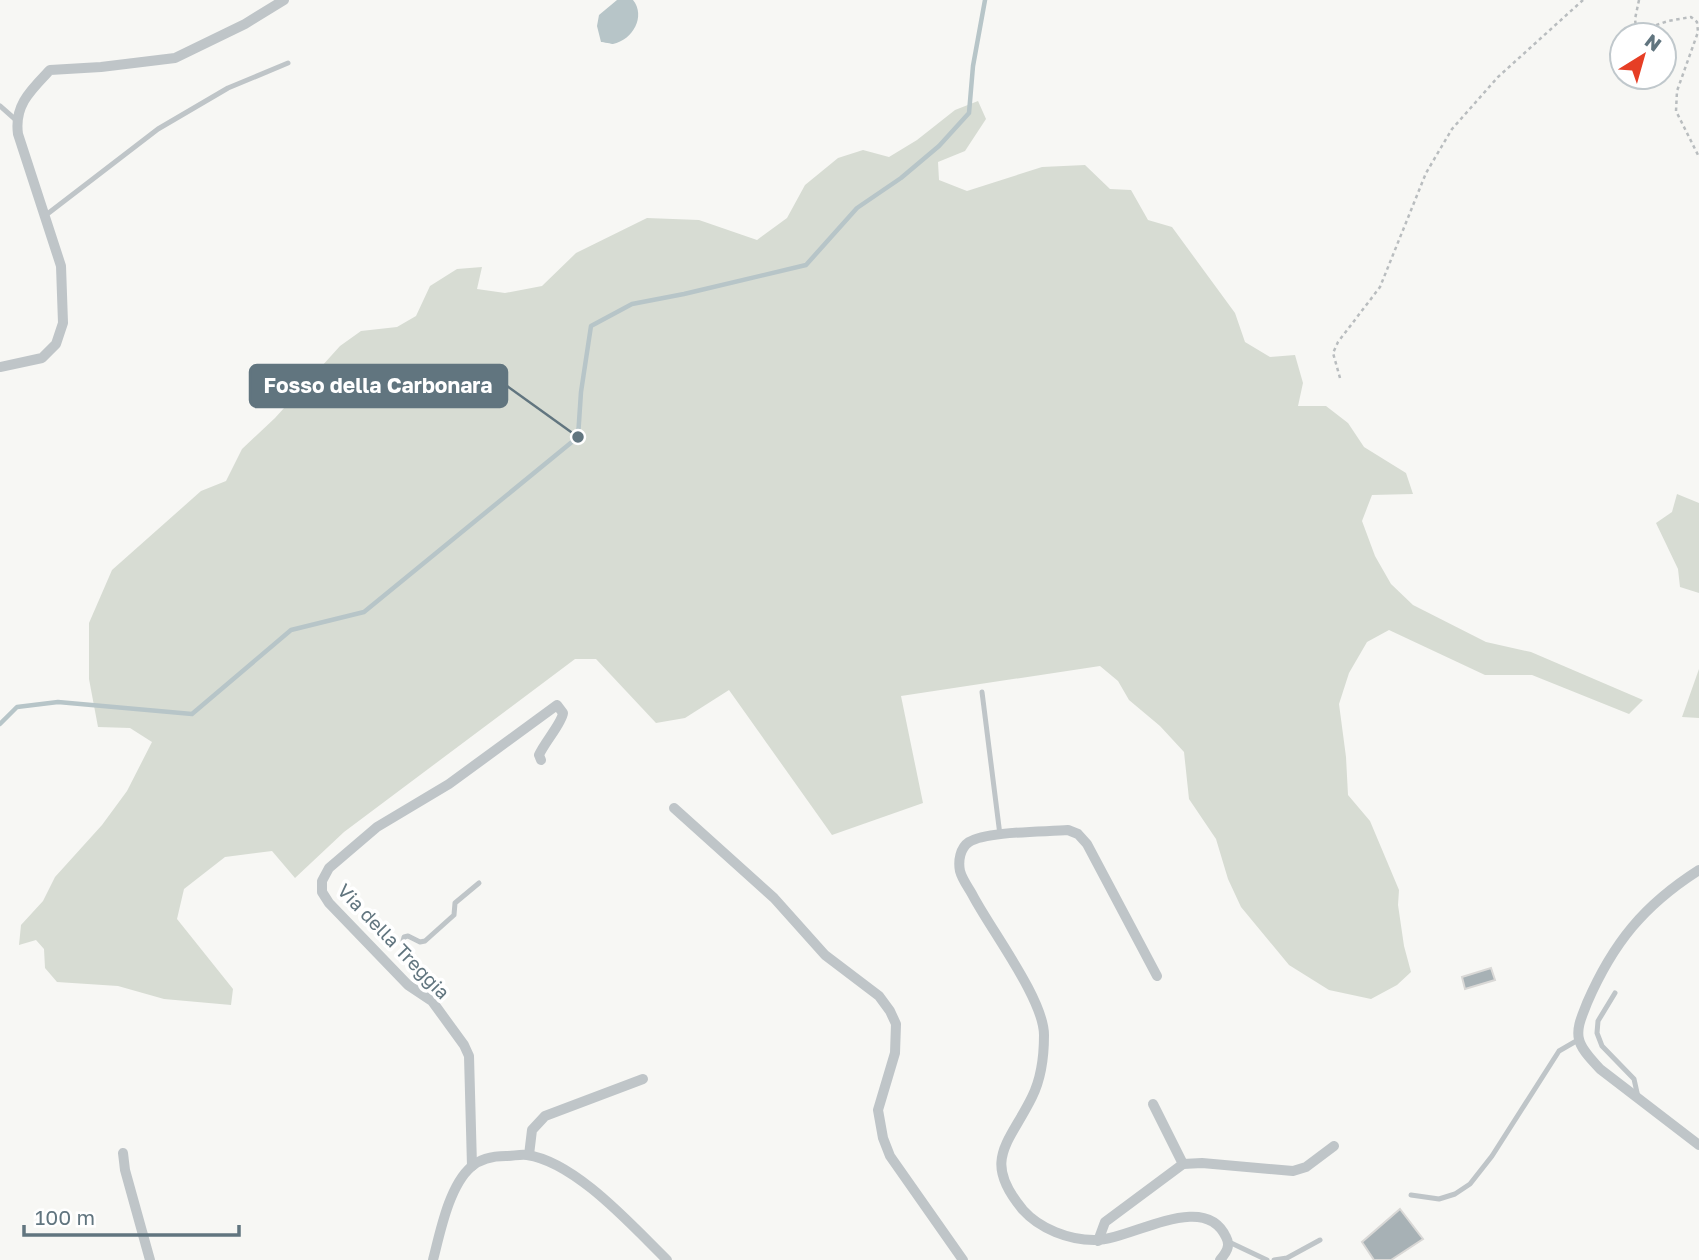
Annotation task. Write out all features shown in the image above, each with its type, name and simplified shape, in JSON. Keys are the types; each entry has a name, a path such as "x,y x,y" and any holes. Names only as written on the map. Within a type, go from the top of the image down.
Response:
{"street":[{"path":"0,367 42,358 56,344 63,323 61,266 18,134 16,120 23,98 50,70 175,58 245,24 284,0"},
{"name":"Via della Treggia","path":"471,1166 469,1056 464,1045 432,1001 408,985 329,902 323,892 322,881 329,868 377,827 449,783 557,705 561,708 563,719 546,740 539,755 541,760"},
{"path":"674,808 774,898 825,955 879,996 890,1011 896,1024 895,1053 878,1110 883,1138 890,1157 963,1260"},
{"path":"1157,976 1087,844 1077,834 1068,830 1000,835 982,837 967,843 960,855 960,872 1033,998 1044,1025 1044,1051 1034,1094 1001,1152 1001,1171 1012,1196 1026,1213 1043,1227 1076,1239 1098,1241 1182,1217 1201,1217 1215,1223 1225,1233 1229,1242 1226,1254 1220,1260"},
{"path":"1699,870 1666,892 1632,925 1597,979 1580,1021 1578,1040 1600,1069 1699,1145"},
{"path":"529,1155 532,1130 545,1116 643,1079"},
{"path":"1153,1104 1183,1164"},
{"path":"1098,1241 1105,1222 1183,1164 1202,1163 1293,1171 1306,1167 1334,1146"},
{"path":"123,1153 149,1260"},
{"path":"433,1260 441,1228 457,1185 471,1166 494,1156 529,1155 560,1167 605,1199 667,1260"}],"lane":[{"path":"45,215 158,129 228,88 288,63"},
{"path":"0,106 16,120"},
{"path":"982,692 1000,835"},
{"path":"432,1001 427,982 403,941 404,937 425,941 454,915 455,903 479,884"},
{"path":"1615,993 1598,1021 1597,1033 1602,1046 1634,1079 1638,1098"},
{"path":"1411,1195 1439,1199 1455,1194 1470,1184 1492,1156 1559,1051 1578,1040"},
{"path":"1274,1260 1289,1259 1320,1240"},
{"path":"1229,1242 1267,1260"}],"path":[{"path":"1340,378 1333,353 1338,342 1380,287 1426,173 1452,129 1498,77 1583,0"},
{"path":"1639,0 1635,19 1636,27 1642,30 1691,17 1697,22 1699,32 1677,91 1676,111 1699,158"}],"shaded area":[{"path":"617,0 633,0 637,6 638,20 632,33 620,42 601,42 597,26 599,15"},
{"path":"978,101 986,119 965,151 938,162 939,180 967,191 1042,167 1085,165 1110,189 1131,190 1148,220 1172,227 1235,313 1245,342 1270,357 1295,355 1303,383 1298,406 1326,406 1348,423 1364,447 1406,473 1413,494 1372,495 1362,521 1375,556 1391,584 1413,605 1486,642 1531,652 1643,700 1629,714 1532,675 1485,675 1389,630 1367,642 1349,673 1339,704 1348,795 1370,821 1399,890 1398,905 1404,946 1411,972 1397,985 1371,999 1329,990 1289,965 1241,907 1228,879 1216,839 1189,799 1184,752 1160,726 1129,700 1118,681 1100,666 901,696 923,803 832,835 729,690 685,718 656,723 596,659 575,659 344,832 295,878 272,851 225,857 184,889 177,919 233,989 231,1005 164,999 118,986 57,982 45,968 44,949 36,940 19,945 21,925 43,901 55,877 102,825 127,791 152,742 130,728 98,727 89,679 89,623 112,570 201,491 226,481 242,449 275,418 340,346 361,331 397,327 416,316 430,286 457,269 482,267 477,289 505,293 542,286 576,253 647,218 699,220 757,240 787,218 805,185 838,158 863,150 889,157 917,140 955,110"},
{"path":"1677,494 1699,503 1699,593 1680,587 1678,569 1656,523 1672,512"},
{"path":"1699,669 1699,718 1682,717"}],"building":[{"path":"1491,968 1495,980 1465,989 1462,977"},
{"path":"1400,1209 1423,1239 1391,1260 1374,1260 1362,1242"}],"waterway":[{"path":"0,724 17,707 58,702 192,714 291,630 364,612 578,437 581,392 591,326 632,304 806,265 857,208 901,178 939,146 969,113 973,66 985,0"}],"place":[{"name":"Fosso della Carbonara","path":"578,437"}]}
